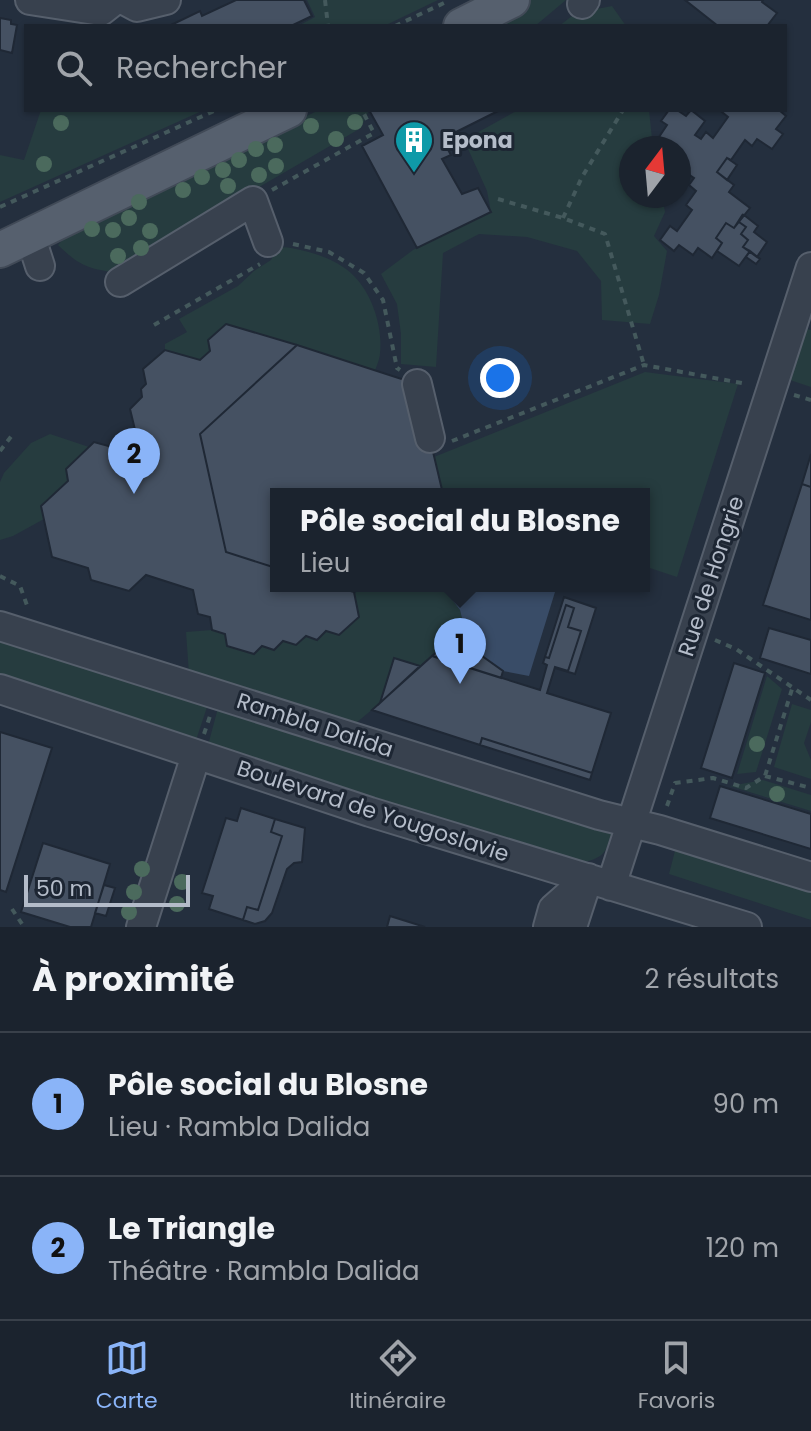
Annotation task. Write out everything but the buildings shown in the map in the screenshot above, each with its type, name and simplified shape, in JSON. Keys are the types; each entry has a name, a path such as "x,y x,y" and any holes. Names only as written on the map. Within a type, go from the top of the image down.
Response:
{"main road":[{"path":"465,24 512,0"},
{"path":"24,250 285,112"}],"street":[{"path":"30,0 101,11 115,0"},
{"path":"124,0 137,7 166,0"},
{"path":"120,282 253,201 268,242"},
{"name":"Rue de Hongrie","path":"572,927 600,882 634,816 811,267"},
{"path":"407,376 438,441"},
{"name":"Rambla Dalida","path":"13,629 599,815 634,816"},
{"name":"Boulevard de Yougoslavie","path":"0,689 370,812 747,927"},
{"path":"141,927 196,755"},
{"path":"634,816 811,877"},
{"path":"548,927 553,909 600,882"}],"path":[{"path":"325,0 328,24"},
{"path":"399,24 451,0"},
{"path":"0,207 212,112"},
{"path":"253,201 374,133 363,112"},
{"path":"563,218 582,177 622,112"},
{"path":"498,199 605,234 644,365"},
{"path":"154,325 262,263 268,242 286,242 329,252 364,273 383,300 407,376"},
{"path":"438,441 644,365 770,388"},
{"path":"0,451 13,434"},
{"path":"0,576 20,586 31,615 13,629"},
{"path":"693,630 736,649 811,700"},
{"path":"634,816 663,818 675,783 713,778 746,788 765,776 793,686"},
{"path":"196,755 218,694"},
{"path":"765,776 811,788"},
{"path":"12,909 24,927"}],"green space":[{"path":"307,0 438,0 388,24 302,24 315,17"},
{"path":"529,0 566,0 537,24 485,24"},
{"path":"612,6 625,24 562,24 576,13"},
{"path":"40,112 200,112 0,202 0,155 24,160"},
{"path":"315,112 368,112 361,128 112,272 95,269 71,257 58,245 68,234"},
{"path":"514,112 649,112 652,136 619,136 619,208 664,208 654,236 667,251 650,324 602,320 601,281 577,251 527,237 479,234 443,253 436,367 401,364 397,304 381,274 413,250 491,212 487,191 464,140"},
{"path":"278,247 329,259 360,283 371,301 380,333 380,355 375,371 226,324 208,340 210,351 200,360 165,350 165,344 187,332 179,319 238,286 271,260"},
{"path":"807,329 811,330 811,387 790,380"},
{"path":"645,372 738,384 677,577 650,568 650,488 442,488 434,457"},
{"path":"50,434 89,447 66,469 68,481 44,519 0,540 0,482 4,473 31,443"},
{"path":"356,592 446,592 460,610 469,647 454,636 420,666 394,658 380,703 356,723 189,674 186,632 212,630 225,634 227,646 254,654 262,646 274,650 283,641 296,645 306,636 317,640"},
{"path":"0,638 208,704 194,746 0,684"},
{"path":"767,676 782,689 756,772 737,774"},
{"path":"792,704 811,710 811,722 804,743 811,760 811,779 774,767"},
{"path":"218,708 612,832 610,839 602,854 580,863 207,749"},
{"path":"763,780 811,795 811,811 730,786"},
{"path":"676,847 811,889 811,920 669,874"}],"water":[{"path":"446,592 555,592 529,676 503,671 469,647 460,610"}],"place":[{"name":"Epona","path":"414,174"},
{"name":"Le Triangle","path":"134,494"},
{"name":"Pôle social du Blosne","path":"460,684"}]}
